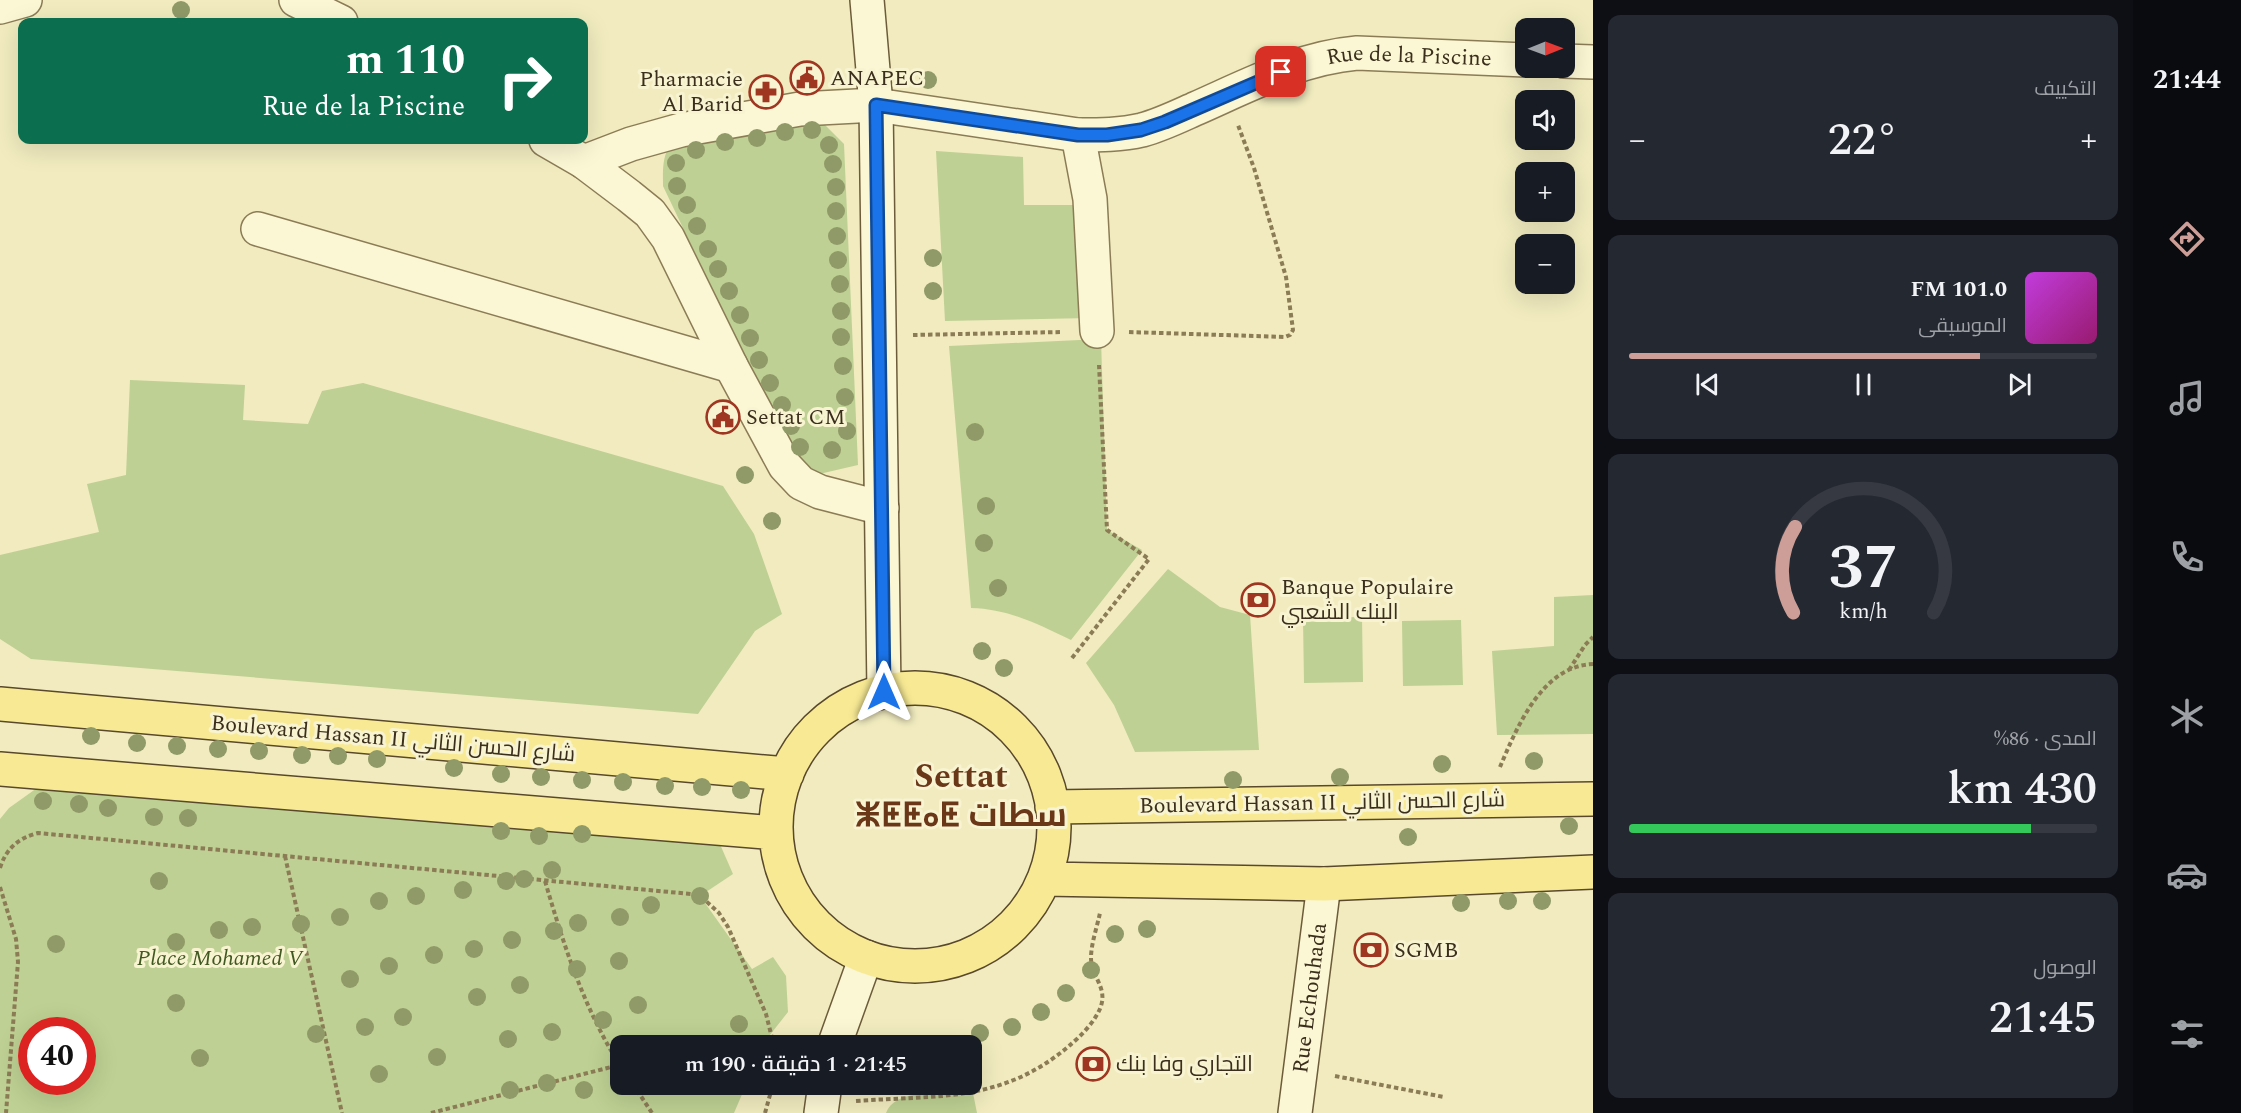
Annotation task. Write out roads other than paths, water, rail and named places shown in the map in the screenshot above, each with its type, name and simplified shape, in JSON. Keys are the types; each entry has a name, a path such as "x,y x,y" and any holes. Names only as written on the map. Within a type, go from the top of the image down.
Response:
{"main road":[{"path":"907,688 952,693 993,712 1018,735 1038,763 1047,784 1054,825 1044,879 1028,907 1006,932 990,944 950,962 919,966 886,963 848,949 831,938 803,909 784,873 776,833 777,813 787,774 797,754 825,721 843,708 863,698 884,692 907,688"},
{"name":"Boulevard Hassan II شارع الحسن الثاني","path":"0,704 787,774"},
{"path":"0,768 776,833"},
{"name":"Boulevard Hassan II شارع الحسن الثاني","path":"1052,807 1593,799"},
{"path":"1044,879 1324,884 1593,872"}],"street":[{"path":"0,7 25,0"},
{"path":"296,0 333,18"},
{"path":"867,0 876,105 884,692"},
{"name":"Rue de la Piscine","path":"584,162 631,144 681,129 800,109 876,105 1078,135 1107,135 1141,130 1165,122 1298,64 1334,55 1357,53 1515,60"},
{"path":"1575,61 1593,62"},
{"path":"1078,135 1090,199 1097,331"},
{"path":"553,144 584,162 650,213 668,238 731,366 785,466 801,483 820,492 882,508"},
{"path":"258,229 731,366"},
{"name":"Rue Echouhada","path":"1295,1113 1324,884"},
{"path":"838,1035 866,957"}],"place":[{"name":"ANAPEC","path":"807,78"},
{"name":"Pharmacie Al Barid","path":"766,92"},
{"name":"Settat CM","path":"723,417"},
{"name":"Banque Populaire البنك الشعبي","path":"1258,600"},
{"name":"SGMB","path":"1371,950"},
{"name":"التجاري وفا بنك","path":"1093,1064"}],"district":[{"name":"Settat ⵥⵟⵟⴰⵟ سطات","path":"961,796"}],"park label":[{"name":"Place Mohamed V","path":"220,958"}]}
